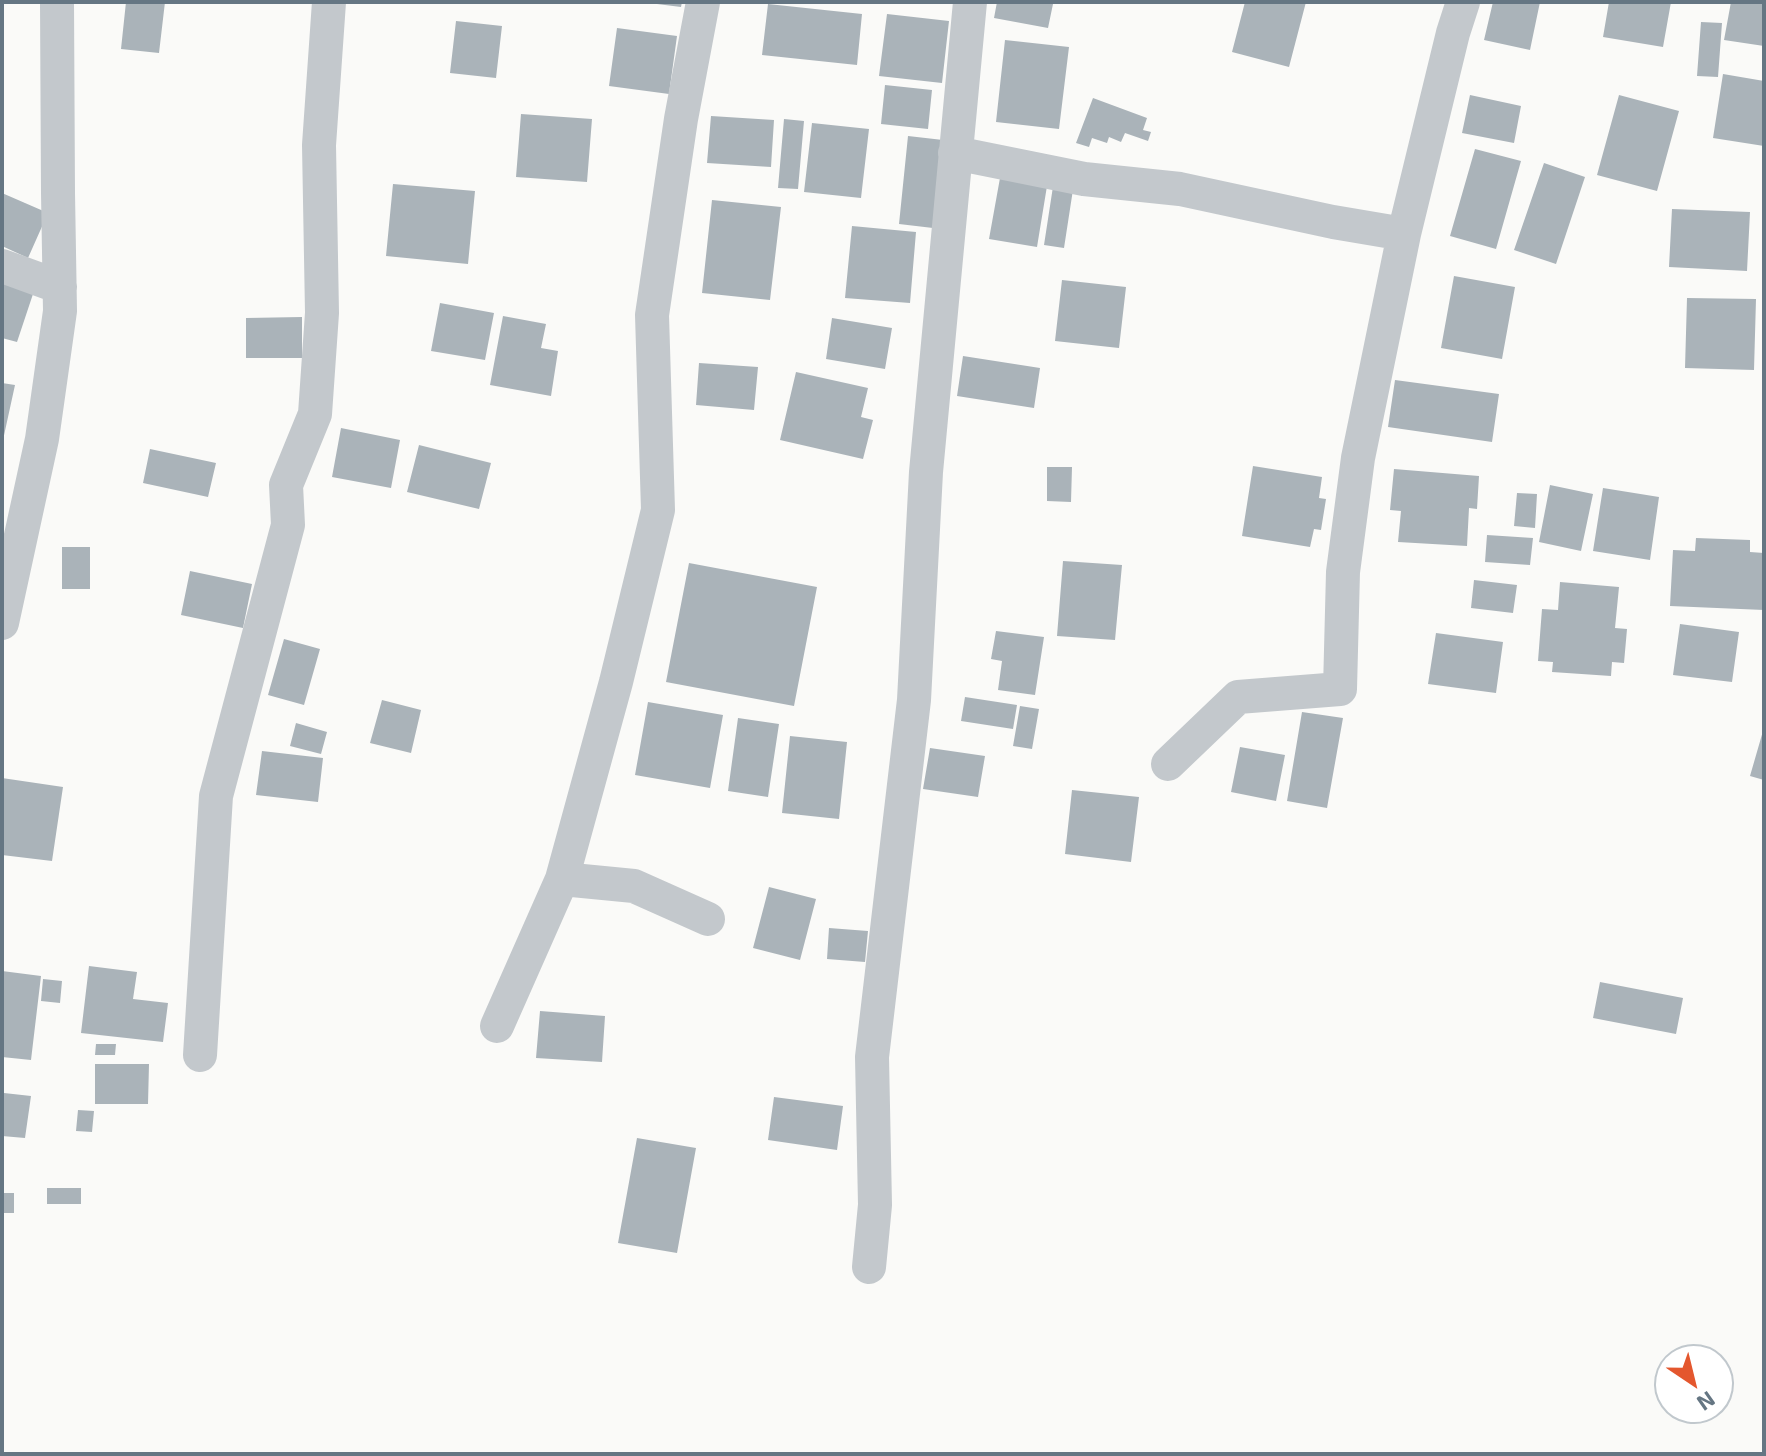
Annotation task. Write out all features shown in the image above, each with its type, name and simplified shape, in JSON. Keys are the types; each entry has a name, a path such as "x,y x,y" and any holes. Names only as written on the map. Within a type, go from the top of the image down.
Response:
{"street":[{"path":"2,623 42,439 60,311 57,2"},
{"path":"200,1055 216,796 288,525 286,485 315,414 322,313 319,145 329,2"},
{"path":"497,1026 562,879 616,682 658,510 652,315 681,119 703,2"},
{"path":"869,1267 875,1205 872,1057 914,700 926,472 970,2"},
{"path":"1168,764 1238,697 1340,689 1343,572 1356,472 1404,234 1463,2"},
{"path":"955,153 1084,179 1180,189 1404,234"},
{"path":"2,266 60,287"},
{"path":"562,879 634,886 708,919"}],"building":[{"path":"126,2 165,2 159,53 121,49"},
{"path":"657,2 682,2 681,7"},
{"path":"997,2 1053,4 1048,28 994,18"},
{"path":"1245,2 1306,2 1289,67 1232,52"},
{"path":"1493,2 1540,2 1530,50 1484,40"},
{"path":"1609,2 1671,2 1663,47 1603,37"},
{"path":"1731,2 1764,2 1764,46 1724,40"},
{"path":"768,4 862,14 857,65 762,55"},
{"path":"887,14 949,21 942,83 879,76"},
{"path":"456,21 502,26 496,78 450,73"},
{"path":"1701,22 1722,23 1718,77 1697,76"},
{"path":"617,28 677,36 669,94 609,86"},
{"path":"1005,40 1069,47 1059,129 996,122"},
{"path":"1723,74 1764,81 1764,146 1713,138"},
{"path":"885,85 932,90 928,129 881,124"},
{"path":"1470,95 1521,106 1514,143 1462,133"},
{"path":"1619,95 1679,111 1657,191 1597,175"},
{"path":"1093,98 1147,118 1143,130 1151,132 1148,141 1125,133 1121,142 1109,137 1107,143 1092,138 1089,147 1076,143"},
{"path":"521,114 592,119 587,182 516,177"},
{"path":"711,116 774,120 771,167 707,163"},
{"path":"784,119 804,121 798,189 778,188"},
{"path":"812,123 869,129 861,198 804,192"},
{"path":"908,136 943,140 933,228 899,224"},
{"path":"1475,149 1521,161 1496,249 1450,236"},
{"path":"1544,163 1585,177 1556,264 1514,250"},
{"path":"1000,178 1047,186 1037,247 989,239"},
{"path":"1054,180 1074,183 1064,248 1044,245"},
{"path":"393,184 475,191 468,264 386,256"},
{"path":"2,193 48,213 28,258 2,246"},
{"path":"712,200 781,207 770,300 702,293"},
{"path":"1672,209 1750,212 1747,271 1669,267"},
{"path":"852,226 916,232 910,303 845,298"},
{"path":"1454,276 1515,287 1502,359 1441,348"},
{"path":"1062,280 1126,287 1119,348 1055,341"},
{"path":"2,283 33,294 17,342 2,338"},
{"path":"1687,298 1756,299 1754,370 1685,368"},
{"path":"440,303 494,313 485,360 431,351"},
{"path":"503,316 546,324 541,348 558,351 551,396 490,385"},
{"path":"302,317 302,358 246,358 246,318"},
{"path":"832,318 892,328 885,369 826,359"},
{"path":"963,356 1040,368 1034,408 957,396"},
{"path":"699,363 758,367 754,410 696,405"},
{"path":"796,372 868,388 861,417 873,420 863,459 780,440"},
{"path":"1395,380 1499,394 1492,442 1388,427"},
{"path":"2,383 15,385 3,440 2,440"},
{"path":"341,428 400,440 391,488 332,477"},
{"path":"419,445 491,463 479,509 407,492"},
{"path":"150,449 216,463 208,497 143,483"},
{"path":"1253,466 1322,477 1319,498 1326,499 1321,530 1314,529 1310,547 1242,536"},
{"path":"1047,467 1072,467 1071,502 1047,501"},
{"path":"1394,469 1479,476 1477,509 1469,508 1467,546 1398,542 1401,511 1390,510"},
{"path":"1550,485 1593,494 1581,551 1539,542"},
{"path":"1603,488 1659,497 1650,560 1593,551"},
{"path":"1517,493 1537,494 1535,528 1514,526"},
{"path":"1487,535 1533,538 1530,565 1485,562"},
{"path":"1696,538 1750,540 1750,552 1764,553 1764,610 1670,606 1673,550 1695,551"},
{"path":"62,547 90,547 90,589 62,589"},
{"path":"1063,561 1122,565 1115,640 1057,636"},
{"path":"689,563 817,587 794,706 666,682"},
{"path":"190,571 252,584 243,628 181,615"},
{"path":"1474,580 1517,585 1513,613 1471,608"},
{"path":"1560,582 1619,587 1615,628 1627,629 1624,663 1612,662 1611,676 1552,672 1553,662 1538,661 1542,609 1558,610"},
{"path":"1680,624 1739,632 1732,682 1673,675"},
{"path":"996,631 1044,637 1035,695 998,690 1002,661 991,659"},
{"path":"1436,633 1503,642 1496,693 1428,684"},
{"path":"284,639 320,649 304,705 268,695"},
{"path":"965,697 1017,705 1013,729 961,721"},
{"path":"382,700 421,710 411,753 370,743"},
{"path":"648,702 723,715 710,788 635,775"},
{"path":"1020,706 1039,709 1032,749 1013,746"},
{"path":"1302,712 1343,718 1327,808 1287,801"},
{"path":"738,718 779,724 768,797 728,791"},
{"path":"296,723 327,732 321,754 290,746"},
{"path":"1764,731 1764,780 1750,776"},
{"path":"790,736 847,742 839,819 782,813"},
{"path":"1240,747 1285,755 1276,801 1231,792"},
{"path":"930,748 985,756 978,797 923,789"},
{"path":"262,751 323,758 318,802 256,795"},
{"path":"2,778 63,787 52,861 2,855"},
{"path":"1072,790 1139,797 1131,862 1065,854"},
{"path":"769,887 816,899 800,960 753,948"},
{"path":"829,928 868,931 865,962 827,959"},
{"path":"89,966 137,972 133,999 168,1003 163,1042 81,1033"},
{"path":"2,971 41,976 31,1060 2,1057"},
{"path":"43,979 62,981 60,1003 41,1001"},
{"path":"1600,982 1683,998 1676,1034 1593,1018"},
{"path":"540,1011 605,1016 602,1062 536,1058"},
{"path":"96,1044 116,1044 115,1055 95,1055"},
{"path":"95,1064 149,1064 148,1104 95,1104"},
{"path":"4,1093 31,1096 25,1138 2,1136"},
{"path":"774,1097 843,1106 837,1150 768,1140"},
{"path":"78,1110 94,1111 92,1132 76,1131"},
{"path":"637,1138 696,1148 677,1253 618,1243"},
{"path":"47,1188 81,1188 81,1204 47,1204"},
{"path":"2,1193 14,1193 14,1213 2,1213"}]}
